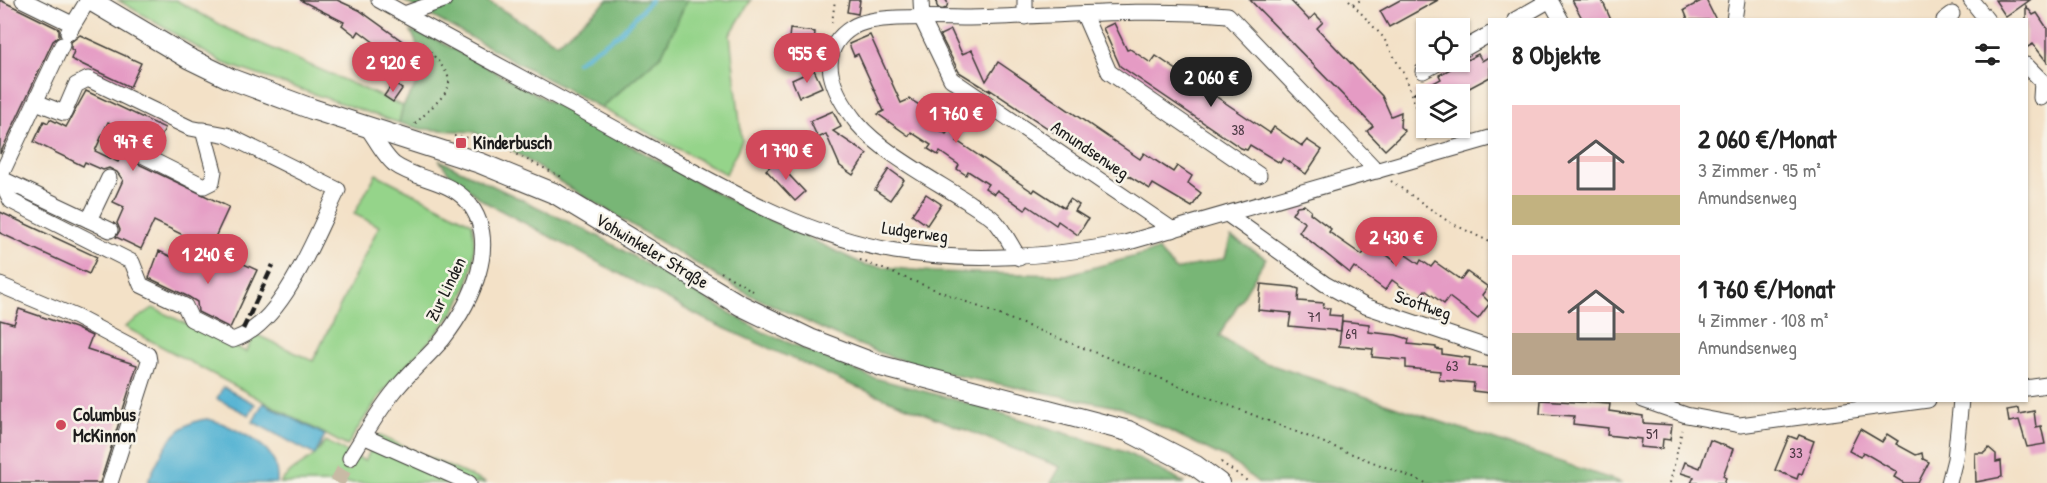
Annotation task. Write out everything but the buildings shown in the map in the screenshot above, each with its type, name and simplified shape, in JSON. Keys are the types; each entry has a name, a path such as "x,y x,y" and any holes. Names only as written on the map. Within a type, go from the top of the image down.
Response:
{"main road":[{"name":"Vohwinkeler Straße","path":"89,0 188,58 231,79 367,128 480,163 556,194 740,305 810,339 881,366 1128,431 1196,466 1220,483"}],"street":[{"path":"22,0 72,24"},
{"path":"0,178 72,24 89,0"},
{"name":"Ludgerweg","path":"379,0 761,208 861,243 951,258 1019,258 1114,245 1488,139"},
{"path":"404,14 444,0"},
{"name":"Amundsenweg","path":"921,0 922,19 951,79 1173,230"},
{"path":"1025,0 1025,17"},
{"path":"1518,18 1550,0 1560,18"},
{"path":"1734,18 1737,0"},
{"path":"1971,0 1985,18"},
{"path":"1019,258 994,220 877,141 858,124 838,96 831,75 829,53 840,37 854,25 874,20 1084,15 1132,7 1226,8 1377,171"},
{"path":"1084,15 1109,72 1259,175"},
{"path":"1470,45 1488,35"},
{"path":"2028,67 2042,81 2038,99"},
{"path":"0,178 11,201 132,262 141,285 185,306 191,319 233,340 248,335 281,302 338,190 227,135 190,128 88,79 76,85 64,113 36,102"},
{"name":"Zur Linden","path":"350,458 394,392 444,338 460,314 479,268 483,243 476,213 466,199 453,190 394,164 367,128"},
{"path":"140,154 204,186 212,182 214,171 203,130"},
{"path":"89,220 109,177"},
{"path":"0,178 110,230"},
{"name":"Scottweg","path":"1227,214 1325,284 1365,306 1488,347"},
{"path":"0,285 76,317 148,356 149,361 110,483"},
{"path":"2028,388 2047,385"},
{"path":"1651,402 1740,425 1913,402"},
{"path":"1948,483 1955,459 1961,402"},
{"path":"363,436 469,483"}],"path":[{"path":"1349,0 1383,37 1409,83 1430,156"},
{"path":"1353,4 1361,0"},
{"path":"417,130 411,128 447,92 450,83 448,73 418,38 424,25"},
{"path":"445,134 487,140 566,179"},
{"path":"1377,171 1449,222 1488,241"},
{"path":"855,257 1426,483"},
{"path":"719,271 760,296"},
{"path":"1670,483 1679,409"},
{"path":"1218,460 1250,483"}],"green space":[{"path":"118,0 176,0 228,29 403,106 399,123 223,63"},
{"path":"402,0 486,0 557,43 608,0 687,0 662,54 601,108"},
{"path":"687,0 751,0 730,35 742,140 726,174 601,108 662,54"},
{"path":"411,31 437,40 743,207 865,265 934,272 1066,275 1158,250 1176,270 1225,258 1231,237 1266,258 1219,336 1257,360 1623,483 1259,483 1228,459 1122,408 954,375 891,357 837,336 742,291 552,177 506,146 473,132 421,129 399,123 403,106 427,67"},
{"path":"439,160 600,237 763,332 871,377 982,407 1125,452 1185,483 1051,483 1060,467 849,384 706,320 485,202 451,176"},
{"path":"376,174 472,223 474,252 470,277 461,300 448,320 380,396 347,446 125,327 153,308 246,352 255,334 313,361 379,226 354,214"},
{"path":"378,435 486,483 280,483 291,471 309,460 325,441 365,461"}],"water":[{"path":"223,387 255,404 249,415 217,399"},
{"path":"263,403 325,435 315,455 253,422"},
{"path":"207,419 246,435 267,450 275,464 277,483 147,483 163,452 176,434 184,427"}],"waterway":[{"path":"577,62 620,33 651,0"}],"tunnel":[{"path":"337,483 350,458"}],"railway":[{"path":"243,329 273,265"}],"place":[{"name":"Kinderbusch","path":"461,143"},
{"name":"Columbus McKinnon","path":"61,425"}]}
